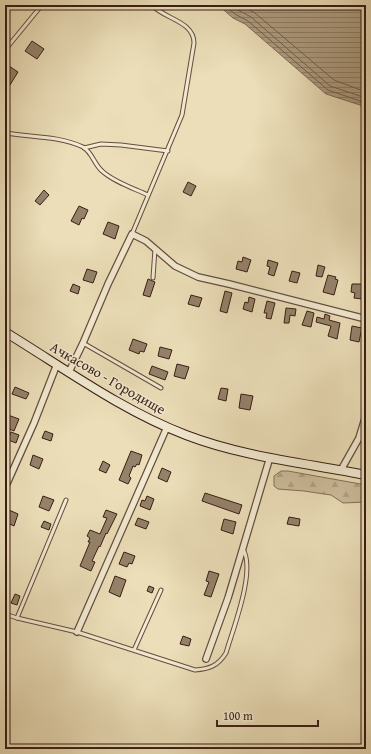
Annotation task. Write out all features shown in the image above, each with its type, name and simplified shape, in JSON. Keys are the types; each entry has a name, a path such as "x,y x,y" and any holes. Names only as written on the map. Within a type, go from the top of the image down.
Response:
{"street":[{"path":"69,372 132,234 146,241 175,266 198,277 366,318"},
{"name":"Ачкасово - Городище","path":"5,332 134,412 167,427 212,444 270,457 366,475"},
{"path":"5,488 34,423 57,364"},
{"path":"341,470 359,438 366,415"},
{"path":"77,632 167,427"},
{"path":"206,659 228,598 270,457"}],"lane":[{"path":"5,50 42,5"},
{"path":"132,234 182,115 194,43 194,35 189,29 160,12 152,5"},
{"path":"5,133 28,135 72,143 84,148 89,151 100,170 108,176 148,195"},
{"path":"84,148 102,144 168,151"},
{"path":"153,278 155,249"},
{"path":"83,343 161,388"},
{"path":"17,618 66,500"},
{"path":"5,614 77,632 195,670 205,670 221,661 226,653 246,582 248,559 243,548"},
{"path":"134,650 161,590"}],"green space":[{"path":"281,471 366,485 366,502 343,503 331,495 278,489 274,486 274,476"}],"water":[{"path":"218,5 366,5 366,107 326,94 245,24 233,18"}],"building":[{"path":"32,41 44,49 37,59 25,51"},
{"path":"9,66 18,72 5,93 5,73"},
{"path":"188,182 196,186 191,196 183,192"},
{"path":"44,190 49,195 40,205 35,201"},
{"path":"79,206 88,210 84,219 82,218 79,225 71,221"},
{"path":"108,222 119,226 115,239 103,234"},
{"path":"243,257 251,260 247,272 236,269 238,261 242,262"},
{"path":"268,260 278,263 274,276 268,274 270,267 267,266"},
{"path":"318,265 325,267 322,277 316,276"},
{"path":"87,269 97,272 93,283 83,280"},
{"path":"292,271 300,273 297,283 289,281"},
{"path":"328,275 336,277 335,279 338,280 334,295 323,292"},
{"path":"148,279 155,282 150,297 143,295"},
{"path":"73,284 80,287 78,294 70,291"},
{"path":"352,284 363,284 362,299 354,298 355,293 351,292"},
{"path":"225,291 232,293 227,313 220,311"},
{"path":"191,295 202,298 199,307 188,304"},
{"path":"249,297 255,299 252,312 243,309 245,302 248,303"},
{"path":"267,301 275,303 271,319 266,318 267,313 264,313"},
{"path":"286,308 296,309 295,316 290,315 289,323 284,323"},
{"path":"307,311 314,313 311,327 302,325"},
{"path":"325,314 330,316 329,320 340,323 337,339 328,336 331,326 316,322 317,317 324,319"},
{"path":"352,326 362,328 359,342 350,340"},
{"path":"133,339 147,344 144,352 140,351 139,354 129,350"},
{"path":"160,347 172,350 169,359 158,356"},
{"path":"177,364 189,367 185,379 174,376"},
{"path":"152,366 168,372 165,380 149,374"},
{"path":"15,387 29,393 26,399 12,394"},
{"path":"221,388 228,389 226,401 218,399"},
{"path":"241,394 253,396 250,410 239,408"},
{"path":"5,414 19,419 14,431 5,427"},
{"path":"45,431 53,434 51,441 42,438"},
{"path":"11,432 19,435 16,443 8,440"},
{"path":"131,451 142,455 139,465 137,464 135,467 133,466 129,476 131,478 128,484 119,480"},
{"path":"33,455 43,459 39,469 30,465"},
{"path":"103,461 110,465 106,473 99,470"},
{"path":"162,468 171,472 167,482 158,478"},
{"path":"205,493 242,505 239,514 202,501"},
{"path":"43,496 54,500 49,511 39,507"},
{"path":"147,496 154,499 150,510 140,506 142,500 145,501"},
{"path":"9,510 18,514 14,526 5,522"},
{"path":"106,510 117,514 92,561 95,562 91,571 80,566 90,542 88,542 90,538 87,536 90,530 100,534 107,518 103,517"},
{"path":"289,517 300,519 299,526 287,524"},
{"path":"138,518 149,522 146,529 135,525"},
{"path":"224,519 236,522 233,534 221,530"},
{"path":"44,521 51,524 49,530 41,527"},
{"path":"124,552 135,556 132,564 129,563 127,567 119,564"},
{"path":"209,571 219,574 211,597 204,595 209,582 206,581"},
{"path":"115,576 126,580 120,597 109,592"},
{"path":"149,586 154,588 152,593 147,591"},
{"path":"15,594 20,596 17,605 11,603"},
{"path":"183,636 191,639 189,646 180,644"}]}
